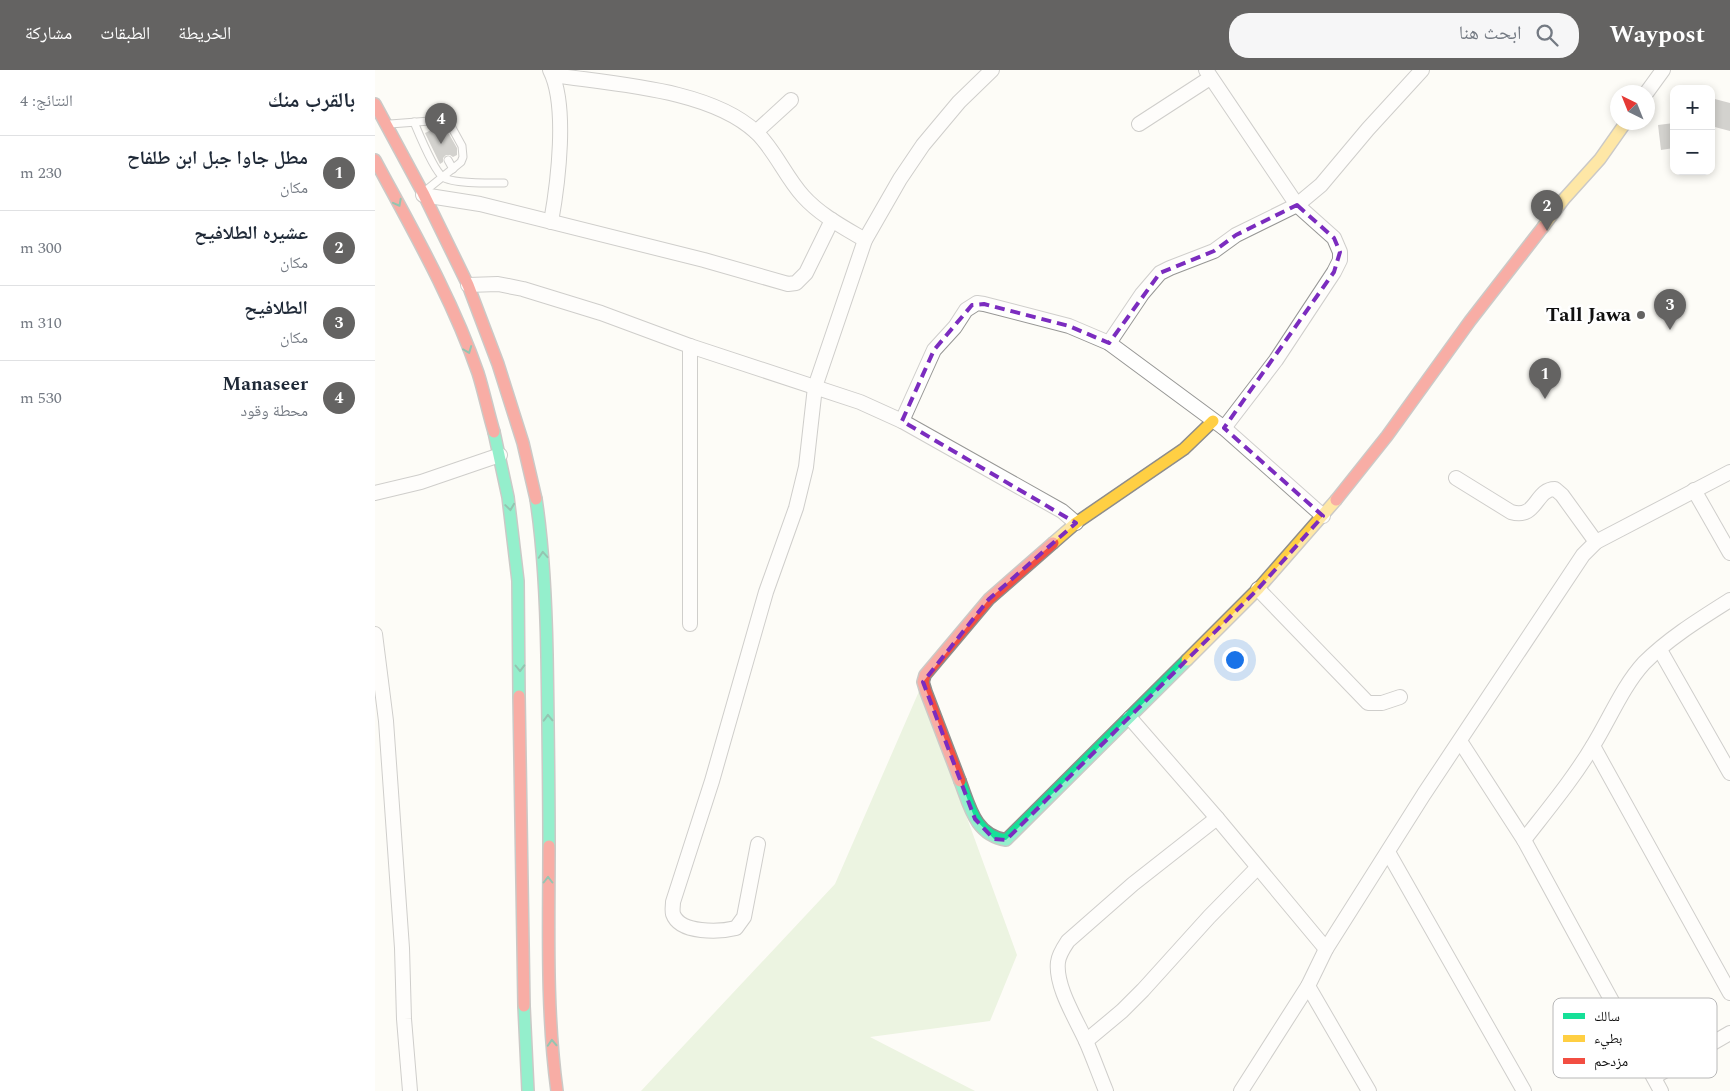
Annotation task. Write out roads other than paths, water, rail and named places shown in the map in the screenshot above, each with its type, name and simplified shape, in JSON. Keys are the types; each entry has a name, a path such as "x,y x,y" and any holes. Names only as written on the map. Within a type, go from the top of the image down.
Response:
{"main road":[{"path":"375,104 423,194 468,285 498,364 523,443 541,531 545,579 549,740 549,993 553,1062 557,1091"},
{"path":"1218,424 1185,449 1076,523 989,599 925,675 923,682 925,692 975,819 986,833 994,839 1006,840 1258,590 1323,516 1387,436 1470,321 1564,199 1600,159 1620,130"},
{"path":"375,160 432,266 455,315 478,374 500,455 508,497 519,581 523,996 528,1091"}],"street":[{"path":"758,844 744,917 736,928 701,930 687,927 678,921 673,913 673,902 712,781 766,592 796,508 805,467 815,388 865,240 900,179 923,145 959,102 992,70"},
{"path":"1109,343 1142,294 1160,273 1214,251 1236,235 1297,205 1321,185 1368,129 1422,70"},
{"path":"1652,85 1663,70"},
{"path":"551,222 556,195 560,142 557,98 551,73 689,98 736,117 756,132 802,195 821,212 865,240"},
{"path":"1139,124 1208,74 1297,205 1334,238 1340,252 1340,260 1334,272 1276,360 1218,424"},
{"path":"756,132 791,100"},
{"path":"423,194 480,204 704,260 788,284 796,283 806,273 833,220"},
{"path":"468,285 492,284 523,288 860,402 902,421 1062,511 1076,523"},
{"path":"902,421 934,350 955,327 966,310 977,303 984,304 1069,326 1109,343 1218,424 1323,516"},
{"path":"690,346 690,624"},
{"path":"375,493 421,482 500,455"},
{"path":"1241,1091 1308,986 1326,949 1424,794 1574,568 1596,542 1730,472"},
{"path":"1456,478 1511,512 1519,514 1528,511 1547,490 1555,489 1562,495 1596,542"},
{"path":"1694,490 1730,553"},
{"path":"1258,590 1368,703 1382,703 1399,697"},
{"path":"1524,840 1555,801 1593,746 1632,678 1659,650 1683,630 1730,600"},
{"path":"375,634 386,721 402,948 404,1019 411,1091"},
{"path":"1659,650 1730,773"},
{"path":"1130,718 1217,818 1326,949"},
{"path":"1460,741 1524,840 1611,998"},
{"path":"1593,746 1730,993"},
{"path":"1106,1091 1063,989 1058,962 1061,953 1068,941 1133,884 1217,818"},
{"path":"1388,852 1524,1091"},
{"path":"1086,1041 1122,1011 1143,990 1209,916 1257,868"},
{"path":"1308,986 1369,1091"},
{"path":"1717,1041 1730,1033"},
{"path":"1654,1078 1661,1091"}],"lane":[{"path":"386,124 446,121 455,133 464,151 461,162 423,194"},
{"path":"414,122 438,172 443,177 455,181 504,183"},
{"path":"427,122 431,130"},
{"path":"448,160 453,169"}],"place":[{"name":"Manaseer","path":"441,144"},
{"name":"عشيره الطلافيح","path":"1547,231"},
{"name":"Tall Jawa","path":"1641,315"},
{"name":"الطلافيح","path":"1670,330"},
{"name":"مطل جاوا جبل ابن طلفاح","path":"1545,399"}]}
